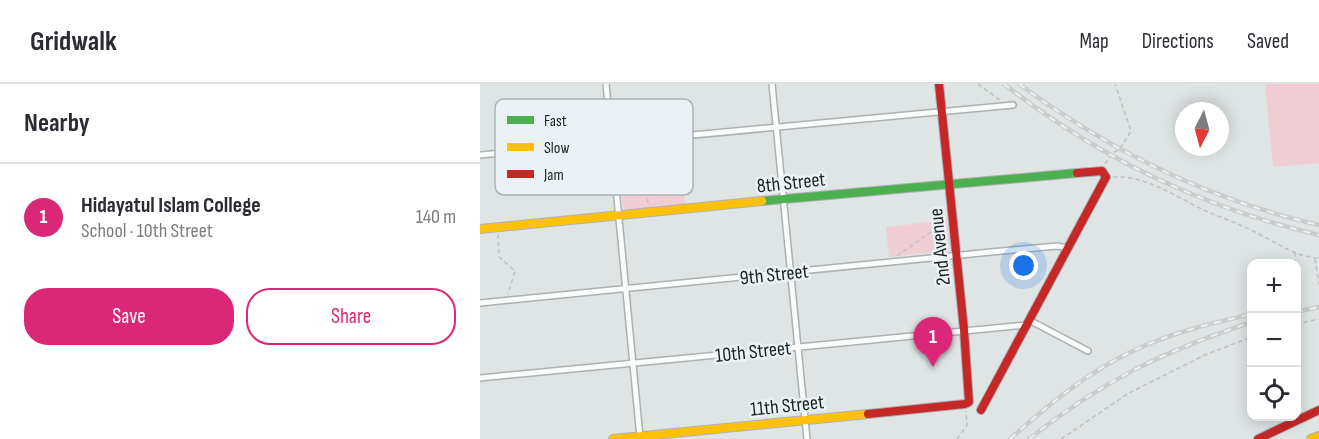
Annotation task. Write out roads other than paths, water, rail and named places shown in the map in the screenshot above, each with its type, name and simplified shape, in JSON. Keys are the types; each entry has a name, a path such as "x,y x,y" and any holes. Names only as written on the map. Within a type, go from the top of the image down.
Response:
{"main road":[{"name":"2nd Avenue","path":"939,84 970,397 966,406"},
{"name":"8th Street","path":"480,229 950,183 1098,170 1105,173 1068,248"},
{"path":"981,410 1068,248"},
{"name":"11th Street","path":"613,439 966,406"},
{"path":"1257,439 1319,410"},
{"path":"1311,439 1319,436"}],"street":[{"path":"606,84 608,99"},
{"path":"772,84 807,439"},
{"path":"693,134 1010,105"},
{"path":"480,155 495,154"},
{"path":"617,195 640,438"},
{"name":"9th Street","path":"480,303 1057,246 1068,248"},
{"path":"1028,322 1088,351"},
{"name":"10th Street","path":"480,378 1028,322"}],"railway":[{"path":"1004,84 1077,135 1153,177 1233,210 1319,235"},
{"path":"1019,84 1089,131 1162,170 1239,202 1319,225"},
{"path":"1301,311 1319,307"},
{"path":"1010,439 1070,389 1119,358 1179,333 1247,315"},
{"path":"1029,439 1108,384 1162,356 1247,324"}],"place":[{"name":"Hidayatul Islam College","path":"933,367"}]}
